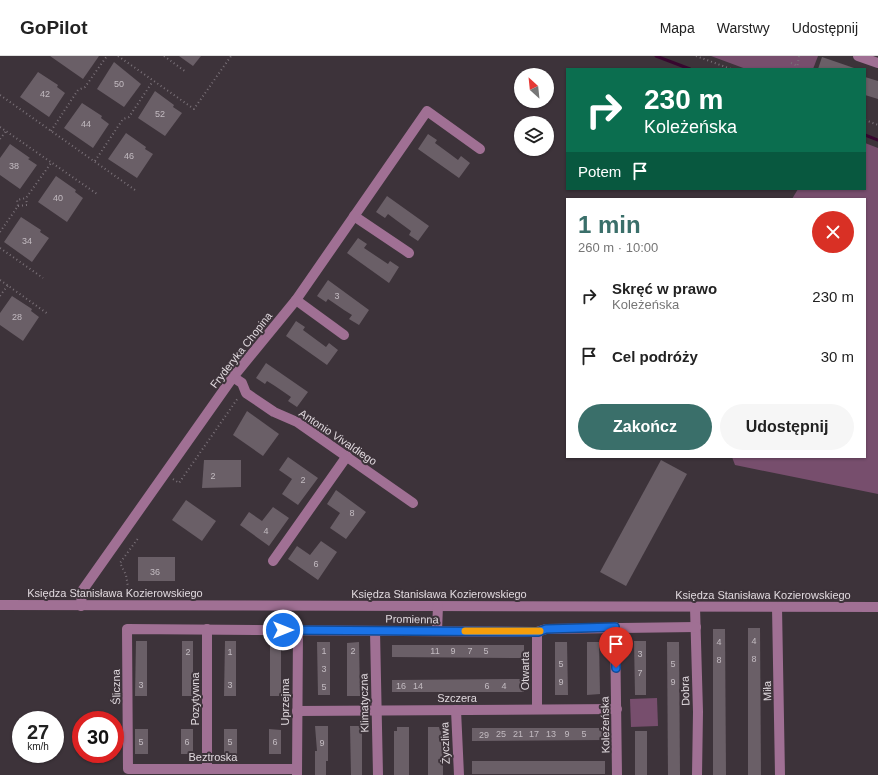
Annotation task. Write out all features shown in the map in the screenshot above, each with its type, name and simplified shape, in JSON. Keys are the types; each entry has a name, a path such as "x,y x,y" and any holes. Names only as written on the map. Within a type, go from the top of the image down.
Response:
{"street":[{"path":"858,56 878,63"},
{"name":"Fryderyka Chopina","path":"81,606 82,591 233,377 296,300 427,111 480,149"},
{"path":"354,216 409,253"},
{"path":"296,300 344,335"},
{"name":"Antonio Vivaldiego","path":"233,377 242,384 246,393 274,412 297,422 413,503"},
{"path":"273,561 347,456"},
{"name":"Księdza Stanisława Kozierowskiego","path":"0,605 878,607"},
{"path":"437,631 438,606"},
{"name":"Dobra","path":"695,607 698,712 697,775"},
{"name":"Miła","path":"777,607 780,775"},
{"name":"Koleżeńska","path":"615,627 617,775"},
{"name":"Promienna","path":"127,629 538,632 546,629 696,627"},
{"name":"Śliczna","path":"127,629 128,769"},
{"name":"Pozytywna","path":"207,629 207,769"},
{"name":"Uprzejma","path":"297,772 298,630"},
{"name":"Klimatyczna","path":"375,631 378,775"},
{"name":"Otwarta","path":"537,710 538,632"},
{"name":"Szczera","path":"298,711 617,709"},
{"name":"Życzliwa","path":"456,710 459,775"},
{"name":"Beztroska","path":"128,769 207,769 297,772"}],"path":[{"path":"51,130 78,90 85,88 107,56"},
{"path":"118,56 194,109 231,56"},
{"path":"164,56 186,72"},
{"path":"698,56 728,68"},
{"path":"791,63 798,66 799,56"},
{"path":"792,68 794,64"},
{"path":"95,161 123,119 129,117 154,81"},
{"path":"0,95 135,190"},
{"path":"866,120 878,125"},
{"path":"0,127 97,194"},
{"path":"0,139 6,131"},
{"path":"18,206 17,200 26,198 51,163"},
{"path":"0,232 18,206 27,204 26,198"},
{"path":"0,248 43,278"},
{"path":"0,280 48,314"},
{"path":"0,296 8,285"},
{"path":"165,474 179,484 245,389"},
{"path":"134,596 129,593 126,575 120,563 139,537"}],"shaded area":[{"path":"711,56 818,56 813,68 743,68"},
{"path":"866,143 878,148 878,494 735,465 732,458 866,458 866,198 793,198 797,190 866,190"},
{"path":"657,698 658,726 631,727 630,699"}],"building":[{"path":"50,56 99,56 83,79"},
{"path":"179,56 201,56 193,66"},
{"path":"822,57 854,68 818,68"},
{"path":"114,62 141,84 124,107 97,89"},
{"path":"38,72 58,85 57,87 65,93 49,117 20,97"},
{"path":"866,77 878,81 878,99 866,95"},
{"path":"155,91 182,113 165,136 138,118"},
{"path":"82,103 102,116 101,118 109,124 93,148 64,128"},
{"path":"126,133 146,147 145,149 153,154 137,178 108,159"},
{"path":"428,134 437,140 435,143 458,160 461,156 470,163 459,178 418,149"},
{"path":"10,144 30,158 28,159 37,165 20,189 0,175 0,158"},
{"path":"56,176 76,190 75,192 83,198 67,222 38,202"},
{"path":"387,196 429,226 418,241 409,235 411,231 388,214 385,218 376,212"},
{"path":"21,217 41,230 40,232 49,238 32,262 4,242"},
{"path":"358,238 367,244 364,248 388,264 390,261 399,267 389,283 347,253"},
{"path":"328,280 369,310 359,325 349,319 352,315 328,299 326,302 317,296"},
{"path":"12,296 32,309 31,311 39,317 23,341 0,325 0,313"},
{"path":"296,321 305,327 303,330 326,347 329,343 338,350 327,365 286,336"},
{"path":"266,363 308,392 297,407 288,401 291,397 267,381 265,384 256,378"},
{"path":"247,411 279,434 263,456 233,435"},
{"path":"288,457 318,478 298,505 282,494 292,479 279,470"},
{"path":"204,460 241,460 241,487 202,488"},
{"path":"661,460 687,474 626,586 600,572"},
{"path":"336,490 366,512 346,539 330,528 340,513 327,504"},
{"path":"186,500 216,521 202,541 172,520"},
{"path":"273,507 289,518 269,546 240,525 249,512 262,521"},
{"path":"321,541 337,552 318,580 288,559 297,546 310,555"},
{"path":"138,557 175,557 175,581 138,581"},
{"path":"748,628 760,628 761,775 748,775"},
{"path":"713,629 725,629 726,775 713,775"},
{"path":"136,641 147,641 147,696 135,696"},
{"path":"182,641 193,641 193,696 182,696"},
{"path":"225,641 236,641 236,696 224,696"},
{"path":"270,641 281,641 281,696 270,696"},
{"path":"634,641 646,641 646,695 635,695"},
{"path":"317,642 330,642 330,695 318,695"},
{"path":"359,642 360,696 347,696 347,643"},
{"path":"555,642 567,642 568,695 555,695"},
{"path":"587,642 599,642 600,694 587,695"},
{"path":"667,642 679,642 680,775 668,775"},
{"path":"392,645 524,645 524,658 392,657"},
{"path":"524,679 524,692 392,692 392,680"},
{"path":"315,726 328,726 328,761 326,761 326,775 315,775 315,751 317,751"},
{"path":"350,726 362,726 362,775 351,775"},
{"path":"397,727 409,727 409,775 394,775 394,731 397,731"},
{"path":"428,727 439,727 440,731 443,731 443,775 428,775"},
{"path":"472,728 604,728 604,740 472,741"},
{"path":"135,729 148,729 148,754 135,754"},
{"path":"181,729 193,729 193,754 181,754"},
{"path":"224,729 237,729 237,754 224,754"},
{"path":"269,729 281,730 281,754 269,754"},
{"path":"635,731 647,731 647,775 635,775"},
{"path":"472,761 605,761 605,774 472,774"}],"waterway":[{"path":"656,56 687,68"},
{"path":"866,135 878,140"}],"slow traffic":[{"path":"465,631 540,631"}],"route":[{"path":"283,630 538,632 546,629 615,627 616,668"}]}
